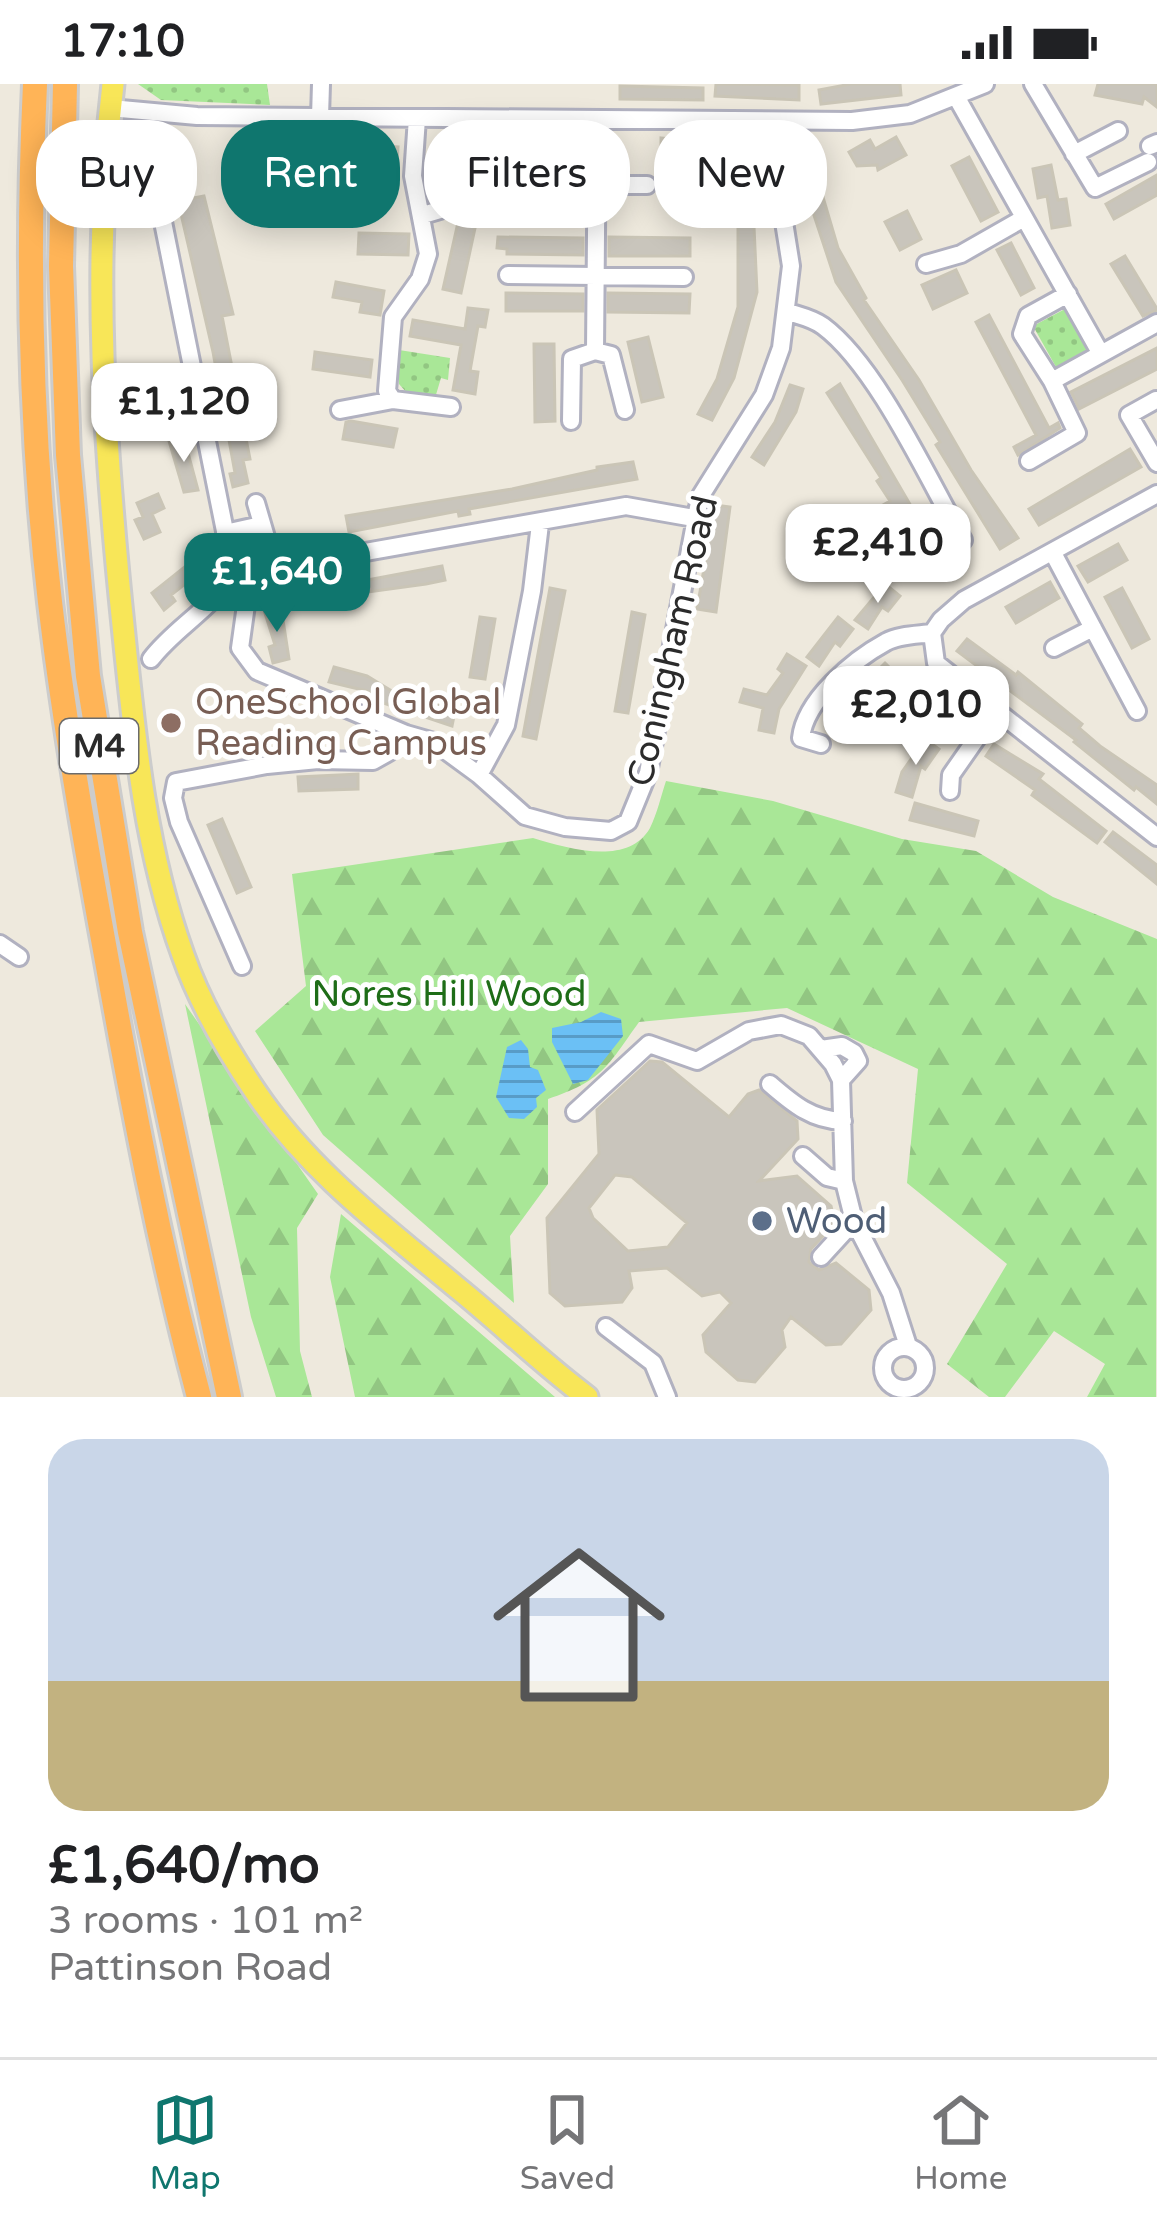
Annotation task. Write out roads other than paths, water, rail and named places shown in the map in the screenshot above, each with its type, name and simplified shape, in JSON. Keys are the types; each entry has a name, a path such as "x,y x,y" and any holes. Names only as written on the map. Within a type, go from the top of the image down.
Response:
{"highway":[{"name":"M4","path":"35,84 32,310 50,598 70,753 134,1109 199,1397"},
{"name":"M4","path":"65,84 61,266 68,455 88,676 130,932 230,1397"}],"main road":[{"path":"113,84 102,293 116,556 141,776 161,884 184,959 234,1059 310,1160 378,1224 580,1394"}],"street":[{"path":"320,117 321,84"},
{"path":"827,122 910,114 985,84"},
{"path":"1033,84 1095,188 1152,150"},
{"path":"957,98 1101,354"},
{"path":"110,108 196,116 597,120"},
{"path":"393,400 387,391 393,317 420,279 428,254 413,176 417,118"},
{"path":"1075,154 1118,131"},
{"path":"630,181 647,184"},
{"path":"926,264 962,254 1024,218"},
{"path":"151,659 171,632 223,593 233,571 164,228"},
{"path":"595,351 596,228"},
{"name":"Coningham Road","path":"479,775 525,816 565,827 610,831 628,822 648,773 700,497 764,395 782,348 788,312 785,228"},
{"path":"508,275 684,277"},
{"path":"1029,460 1078,434 1022,334 1028,316 1068,294"},
{"path":"788,312 819,323 844,345 881,398 963,540"},
{"path":"1052,382 1157,323"},
{"path":"572,421 572,359 595,351 610,355 625,410"},
{"path":"340,410 393,400 452,407"},
{"path":"1156,400 1129,415 1157,464"},
{"path":"1157,494 964,600 932,633 936,663 1157,837"},
{"path":"256,503 275,568"},
{"path":"540,524 506,724 479,775 434,742 257,671 240,648 246,605 275,568 626,506 694,518"},
{"path":"225,533 261,525"},
{"path":"1053,553 1137,711"},
{"path":"1054,648 1093,628"},
{"path":"821,743 801,738 803,719 817,696 889,640 932,633"},
{"path":"950,791 951,775 994,712"},
{"path":"242,966 179,822 176,782 250,767 318,760 373,761 406,734"},
{"path":"0,944 19,957"},
{"path":"574,1112 649,1044 697,1061 749,1031 781,1025 809,1036 841,1080 844,1181 854,1221 891,1293 908,1346"},
{"path":"770,1084 809,1114 824,1121 843,1121"},
{"path":"802,1156 827,1177 844,1181"},
{"path":"821,1257 854,1221"},
{"path":"605,1327 653,1363 667,1397"}],"water":[{"path":"601,1012 621,1019 623,1036 588,1080 573,1084 552,1042 552,1028"},
{"path":"521,1040 528,1049 530,1067 538,1070 546,1090 524,1119 509,1118 496,1097 507,1047"}],"place":[{"name":"OneSchool Global Reading Campus","path":"171,723"},
{"name":"Wood","path":"762,1221"}],"park label":[{"name":"Nores Hill Wood","path":"449,994"}]}
